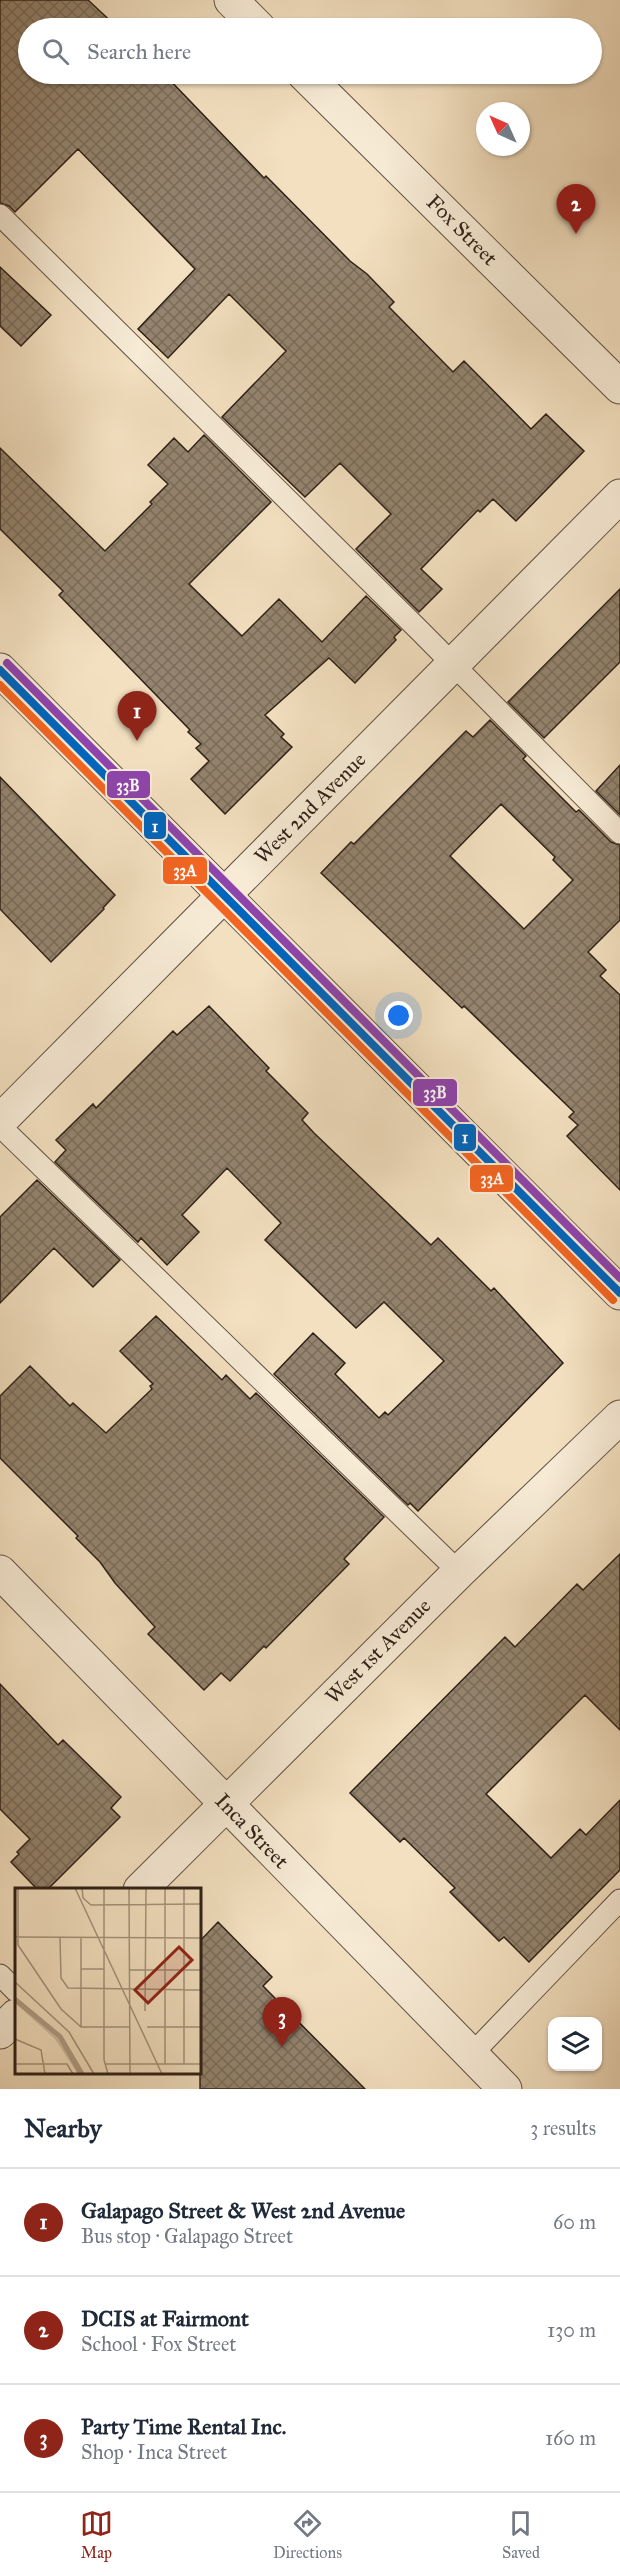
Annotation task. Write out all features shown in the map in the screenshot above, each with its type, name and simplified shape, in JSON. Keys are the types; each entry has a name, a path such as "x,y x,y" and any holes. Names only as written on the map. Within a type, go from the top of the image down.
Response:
{"street":[{"path":"231,0 249,18"},
{"name":"Fox Street","path":"314,84 620,387"},
{"name":"West 2nd Avenue","path":"0,1120 620,496"},
{"path":"0,670 620,1293"},
{"name":"West 1st Avenue","path":"142,1888 224,1803 620,1417"},
{"name":"Inca Street","path":"0,1572 505,2089"},
{"path":"0,2032 15,2017"}],"lane":[{"path":"0,215 620,833"},
{"path":"0,1126 459,1572"},
{"path":"471,2055 620,1900"},
{"path":"0,1975 15,1990"}],"building":[{"path":"0,0 88,0 107,18 18,18 18,84 174,84 264,178 266,176 350,261 367,274 394,302 389,307 453,372 464,361 531,429 546,414 584,451 516,521 493,499 480,512 478,510 421,569 442,589 419,612 356,549 391,514 340,463 305,497 222,417 286,351 229,294 168,358 138,329 195,269 78,149 15,212 9,206 0,203"},
{"path":"0,267 51,315 21,346 0,326"},
{"path":"204,435 271,502 189,584 242,636 279,599 322,642 366,596 401,630 394,637 396,640 355,683 329,658 265,715 284,734 281,737 292,747 225,814 191,779 209,761 196,748 201,744 188,732 190,730 59,595 63,591 0,529 0,448 105,551 152,504 150,502 168,484 148,465 174,438 188,452"},
{"path":"620,589 620,662 544,738 508,702"},
{"path":"490,720 526,756 523,759 576,812 579,810 611,842 620,845 620,920 588,952 606,970 600,976 620,995 620,1190 567,1136 578,1125 569,1117 574,1112 321,873 351,842 354,844 466,731 473,737","holes":["501,804 555,857 553,860 573,880 524,929 450,856"]},
{"path":"620,765 620,815 596,791"},
{"path":"0,777 115,895 51,962 0,909"},
{"path":"209,1006 269,1068 266,1071 308,1113 302,1120 314,1133 431,1245 438,1238 491,1291 494,1288 563,1363 418,1511 410,1503 408,1505 274,1374 313,1333 345,1363 335,1374 379,1418 385,1412 388,1415 444,1361 384,1302 356,1328 265,1240 281,1223 227,1168 182,1215 199,1232 167,1265 141,1238 138,1242 55,1162 66,1150 56,1140 93,1104 96,1108 173,1031 177,1035"},
{"path":"37,1180 120,1260 93,1287 54,1248 0,1303 0,1217"},
{"path":"156,1316 222,1380 226,1375 250,1399 256,1393 384,1517 344,1559 349,1564 266,1648 264,1646 230,1681 221,1673 204,1690 148,1634 155,1627 115,1583 100,1562 76,1538 78,1536 0,1458 0,1396 30,1366 70,1406 73,1403 106,1433 152,1389 150,1386 153,1384 120,1351"},
{"path":"620,1554 620,1730 585,1695 486,1794 551,1858 580,1829 586,1835 620,1800 620,1870 529,1962 504,1937 499,1941 450,1892 455,1888 404,1838 400,1842 350,1793 505,1637 515,1647 577,1584 583,1590"},
{"path":"0,1684 58,1745 63,1740 121,1797 111,1808 120,1817 49,1888 36,1888 11,1862 30,1839 0,1809"},
{"path":"218,1922 272,1977 263,1986 365,2089 200,2089 201,1940"}],"transit line":[{"name":"33B","path":"7,663 620,1278"},
{"name":"1","path":"0,670 620,1293"},
{"name":"33A","path":"0,685 613,1300"}],"place":[{"name":"DCIS at Fairmont","path":"576,234"},
{"name":"Galapago Street & West 2nd Avenue","path":"137,741"},
{"name":"Party Time Rental Inc.","path":"282,2047"}]}
